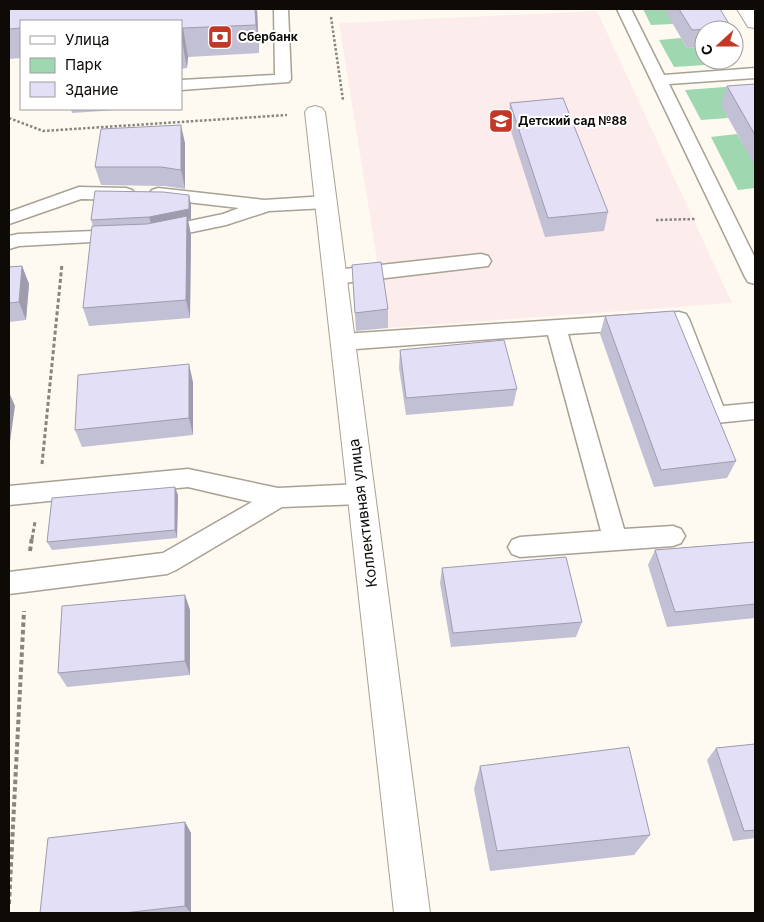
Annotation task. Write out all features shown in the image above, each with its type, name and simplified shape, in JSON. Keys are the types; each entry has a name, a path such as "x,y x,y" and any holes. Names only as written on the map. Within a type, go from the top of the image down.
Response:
{"street":[{"path":"746,9 755,23"},
{"name":"Коллективная улица","path":"314,112 412,913"}],"lane":[{"path":"182,85 283,79 280,9"},
{"path":"624,9 755,277"},
{"path":"660,80 755,73"},
{"path":"9,218 79,193 165,194 267,205 326,202"},
{"path":"9,243 18,240 152,235 226,219 267,205"},
{"path":"335,277 481,261"},
{"path":"342,342 679,319 716,415 755,410"},
{"path":"556,327 615,540"},
{"path":"9,495 188,478 278,498 361,494"},
{"path":"9,583 167,563 278,498"},
{"path":"520,547 673,536"}],"path":[{"path":"9,118 42,131 140,125"},
{"path":"656,220 726,217"}],"shaded area":[{"name":"Детский сад №88","path":"597,11 732,303 388,328 339,23"}],"green space":[{"path":"643,9 703,9 672,24 651,25"},
{"path":"681,38 687,48 694,48 694,66 674,67 659,40"},
{"path":"751,85 722,105 728,118 701,120 685,90"},
{"path":"737,134 746,149 755,148 755,188 738,190 711,137"}],"building":[{"path":"9,9 255,9 256,25 183,28 182,34 182,20 20,20 20,28 9,29"},
{"path":"679,9 720,9 727,20 694,20 694,30 692,30"},
{"path":"755,84 755,135 727,86"},
{"path":"563,98 608,212 548,218 510,103"},
{"path":"181,125 181,170 161,167 95,167 101,129"},
{"path":"95,191 163,192 189,195 189,209 149,217 91,220"},
{"path":"187,216 186,300 83,308 92,226 147,224"},
{"path":"381,262 388,309 355,313 352,265"},
{"path":"22,266 19,302 9,303 9,267"},
{"path":"674,311 736,461 661,470 605,316"},
{"path":"504,340 517,389 406,398 400,350"},
{"path":"189,364 189,418 75,430 78,375"},
{"path":"175,487 175,530 47,542 52,498"},
{"path":"755,542 755,604 675,612 655,550"},
{"path":"566,557 582,622 453,633 442,568"},
{"path":"185,595 185,661 58,673 62,606"},
{"path":"755,744 755,830 744,831 716,748"},
{"path":"629,747 650,835 497,851 480,766"},
{"path":"185,822 185,906 124,913 40,913 48,838"}],"place":[{"name":"Сбербанк","path":"220,37"},
{"name":"Детский сад №88","path":"501,121"}]}
